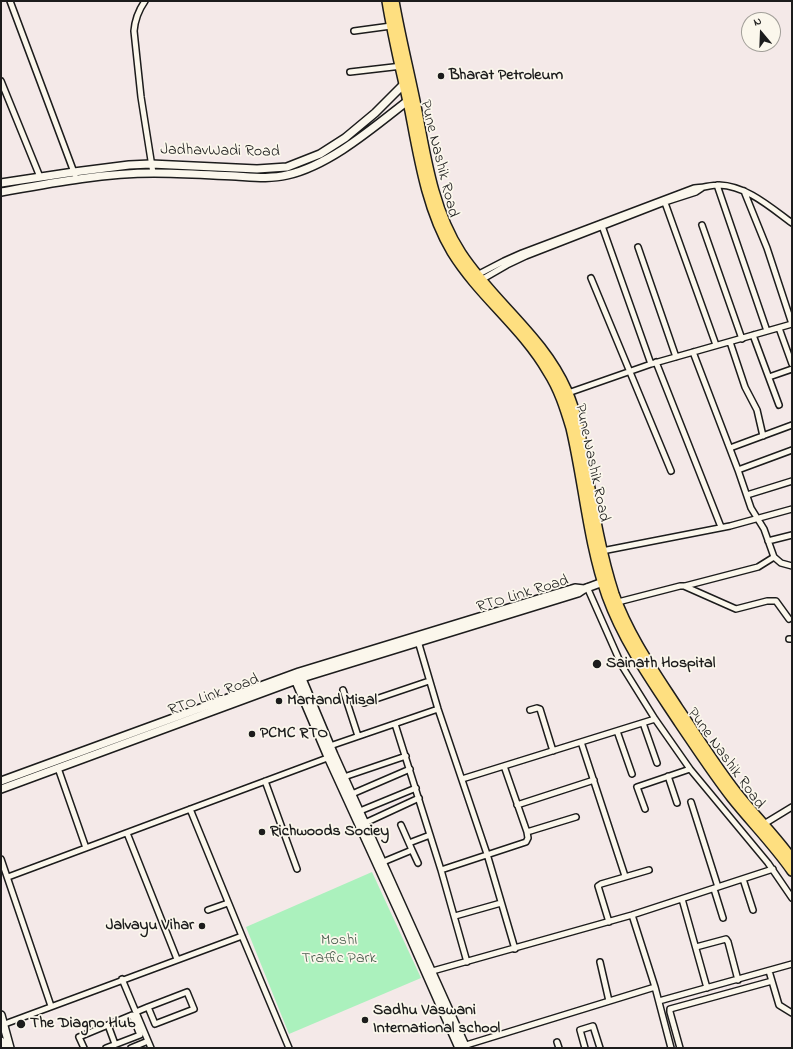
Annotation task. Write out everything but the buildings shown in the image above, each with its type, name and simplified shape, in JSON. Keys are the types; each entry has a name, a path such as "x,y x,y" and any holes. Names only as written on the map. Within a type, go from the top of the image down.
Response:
{"highway":[{"name":"Pune Nashik Road","path":"388,1 392,26 403,66"},
{"name":"Pune Nashik Road","path":"394,1 406,82 441,211 453,240 477,279 530,346 548,371 556,386 565,407 571,428 592,537 603,582 626,640 655,687 731,797 792,871"},
{"name":"Pune Nashik Road","path":"477,279 536,340 549,358 568,393 583,447 602,551 618,602 640,649 689,724 735,790 792,858"}],"main road":[{"name":"JadhavWadi Road","path":"1,183 107,167 151,164 280,169 294,165 324,151 345,138 375,113 406,82"},
{"name":"JadhavWadi Road","path":"1,192 122,174 153,173 265,178 288,175 304,170 332,156 348,146 411,99"},
{"name":"RTO Link Road","path":"1,781 297,676 575,588 585,588 603,582"},
{"name":"RTO Link Road","path":"1,789 297,676"},
{"path":"297,676 331,756 462,1047"},
{"path":"331,756 352,794 429,973"},
{"path":"1,1015 2,1025 10,1048"},
{"path":"1,1041 3,1048"}],"street":[{"path":"10,1 74,172 75,180"},
{"path":"145,1 135,21 134,31 141,97 153,173"},
{"path":"354,31 392,26"},
{"path":"350,72 403,66"},
{"path":"1,82 40,177"},
{"path":"477,279 510,258 601,225 694,188 703,188 716,185 744,191 792,222"},
{"path":"716,185 767,331"},
{"path":"568,393 654,363 792,324 766,248 744,191"},
{"path":"664,200 716,345"},
{"path":"601,225 654,363 721,528"},
{"path":"702,226 742,338"},
{"path":"638,247 676,357"},
{"path":"591,278 671,471"},
{"path":"779,328 792,364"},
{"path":"754,335 779,405"},
{"path":"730,342 745,387 757,410 763,436"},
{"path":"693,352 730,448 751,508 764,529 774,557 781,563 792,566"},
{"path":"769,377 792,369"},
{"path":"730,448 792,425"},
{"path":"738,470 792,450"},
{"path":"747,495 792,481"},
{"path":"602,551 721,528 792,509"},
{"path":"768,541 792,534"},
{"path":"618,602 758,567 774,557"},
{"path":"684,586 736,609 767,601 776,601 789,619"},
{"path":"585,588 622,666 655,719 690,769 773,869 792,898"},
{"path":"417,639 438,709 487,854 515,948"},
{"path":"364,703 430,681"},
{"path":"343,690 358,736"},
{"path":"530,710 537,708 540,709 553,751"},
{"path":"327,747 438,709"},
{"path":"462,779 655,719"},
{"path":"643,722 657,763"},
{"path":"395,724 455,916 467,962"},
{"path":"617,731 632,774"},
{"path":"581,742 625,876"},
{"path":"8,877 331,756"},
{"path":"344,778 406,756"},
{"path":"441,870 526,842 528,838 527,832 504,766"},
{"path":"58,768 86,848"},
{"path":"352,794 410,769"},
{"path":"645,809 637,787 690,769"},
{"path":"668,776 677,803"},
{"path":"517,805 594,780"},
{"path":"265,781 297,869"},
{"path":"360,812 416,788"},
{"path":"365,823 419,798"},
{"path":"691,802 716,888 723,918"},
{"path":"764,824 792,807"},
{"path":"190,809 289,1048"},
{"path":"527,832 576,817"},
{"path":"400,825 418,863"},
{"path":"126,833 177,960"},
{"path":"409,843 430,835"},
{"path":"382,862 412,850"},
{"path":"1,858 52,1006"},
{"path":"429,973 609,922 773,869"},
{"path":"609,922 598,886 625,876 649,870"},
{"path":"743,879 753,910"},
{"path":"682,899 707,988"},
{"path":"208,910 228,903"},
{"path":"455,916 501,903"},
{"path":"632,915 655,987 671,1048"},
{"path":"2,1025 122,979 242,936"},
{"path":"696,947 726,939 738,980"},
{"path":"600,962 609,1001"},
{"path":"659,1001 792,964"},
{"path":"769,971 779,1005 792,1013"},
{"path":"106,1048 140,1034 136,1019 136,1012 122,979"},
{"path":"680,1048 670,1009 772,981"},
{"path":"462,1047 655,987"},
{"path":"136,1012 148,1006 187,992 194,1009 155,1024 148,1006"},
{"path":"84,1048 79,1036 132,1015 136,1019 152,1048"},
{"path":"108,1025 115,1044"},
{"path":"585,1048 580,1030 593,1026 600,1048"},
{"path":"131,1048 148,1041"},
{"path":"557,1042 559,1048"}],"green space":[{"name":"Moshi Traffic Park","path":"372,872 421,978 289,1034 246,927"}],"place":[{"name":"Bharat Petroleum","path":"441,76"},
{"name":"Sainath Hospital","path":"597,664"},
{"name":"Martand Misal","path":"279,701"},
{"name":"PCMC RTO","path":"252,734"},
{"name":"Richwoods Sociey","path":"262,832"},
{"name":"Jalvayu Vihar","path":"202,926"},
{"name":"Sadhu Vaswani International school","path":"365,1020"},
{"name":"The Diagno Hub","path":"21,1024"}]}
